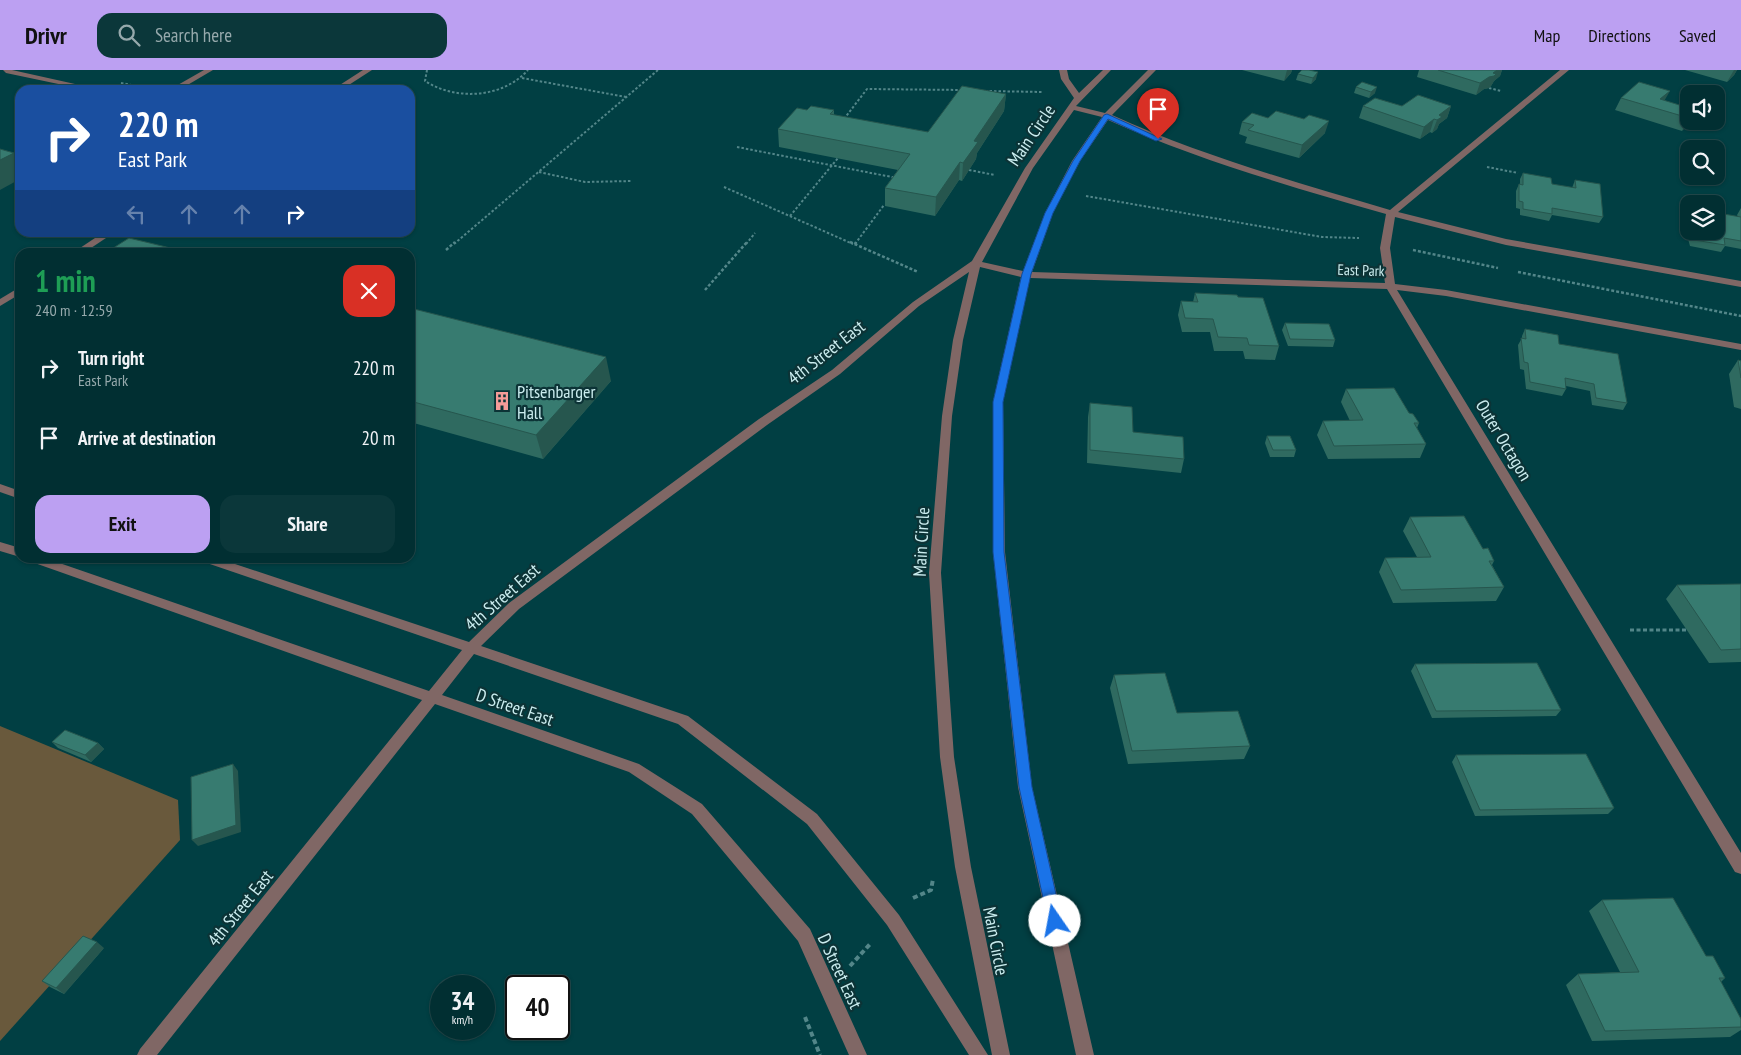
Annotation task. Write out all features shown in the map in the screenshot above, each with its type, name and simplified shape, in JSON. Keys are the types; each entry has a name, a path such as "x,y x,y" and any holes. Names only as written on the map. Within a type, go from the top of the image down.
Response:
{"street":[{"path":"0,73 6,70 75,85"},
{"path":"182,85 209,70"},
{"path":"344,85 368,70"},
{"path":"1063,70 1075,102 1158,139 1235,167 1391,213 1506,242 1741,284"},
{"name":"Main Circle","path":"1001,1055 963,867 947,756 935,573 946,416 958,340 976,264 1029,168 1089,82 1107,70"},
{"path":"1085,1055 1025,787 999,552 998,402 1026,274 1049,213 1076,161 1107,116 1152,70"},
{"path":"1391,213 1565,70"},
{"path":"1065,79 1076,80"},
{"name":"Outer Octagon","path":"1391,213 1385,248 1390,286 1741,868"},
{"path":"85,248 103,237"},
{"name":"East Park","path":"976,264 1026,274 1390,286 1446,293 1741,347"},
{"name":"4th Street East","path":"146,1055 472,647 514,606 763,422 836,372 916,304 976,264"},
{"path":"0,303 15,293"},
{"path":"0,488 15,493"},
{"path":"0,546 15,551"},
{"name":"D Street East","path":"47,563 634,768 697,809 804,935 858,1055"},
{"path":"220,563 683,720 812,819 893,920 979,1055"}],"path":[{"path":"427,70 424,73 425,81 432,87 445,92 461,94 498,89 521,78 528,70"},
{"path":"446,250 658,70"},
{"path":"521,78 626,97"},
{"path":"117,82 133,85"},
{"path":"844,120 867,89 968,90"},
{"path":"978,91 1047,92"},
{"path":"736,147 905,179"},
{"path":"790,216 838,158"},
{"path":"969,170 999,176"},
{"path":"538,172 585,182 632,181"},
{"path":"724,187 938,280 939,288"},
{"path":"854,244 884,205"},
{"path":"706,290 755,233"},
{"path":"1598,630 1687,630"},
{"path":"805,1016 914,897 931,890 934,876"},
{"path":"801,1008 820,1055"}],"shaded area":[{"path":"0,726 178,800 180,840 0,1041"}],"building":[{"path":"1302,70 1318,72 1313,78 1298,74"},
{"path":"1438,70 1497,70 1493,73 1496,74 1494,76 1480,83"},
{"path":"1362,82 1377,87 1371,92 1356,87"},
{"path":"1639,82 1670,91 1660,99 1680,105 1680,115 1621,98"},
{"path":"962,86 1006,94 974,141 978,142 963,163 960,162 936,197 885,188 910,154 778,129 797,108 807,110 811,106 834,110 830,114 928,132"},
{"path":"1418,95 1451,106 1439,115 1442,117 1437,120 1434,119 1424,127 1363,106 1375,98 1402,106"},
{"path":"1276,111 1304,119 1309,115 1329,121 1302,145 1248,130 1254,125 1242,122 1252,113 1268,118"},
{"path":"0,149 14,153 0,160"},
{"path":"1523,173 1551,178 1552,184 1576,188 1575,180 1600,184 1603,217 1552,208 1552,214 1523,209 1523,202 1519,201 1519,184 1523,185"},
{"path":"1725,214 1741,217 1741,241 1725,238"},
{"path":"129,238 170,248 113,248"},
{"path":"1694,240 1724,240 1725,245"},
{"path":"1195,293 1263,298 1279,346 1249,345 1247,338 1218,337 1213,319 1185,318 1181,301 1198,302"},
{"name":"Pitsenbarger Hall","path":"415,309 606,357 536,435 415,402"},
{"path":"1285,323 1329,324 1335,340 1290,339"},
{"path":"1525,329 1558,335 1559,344 1618,354 1627,403 1596,398 1594,384 1565,378 1566,389 1530,382 1528,363 1524,362 1521,338 1526,339"},
{"path":"1738,360 1741,361 1741,378"},
{"path":"1394,388 1409,413 1413,414 1419,423 1414,423 1426,444 1334,446 1323,421 1363,420 1346,389"},
{"path":"1090,403 1132,407 1133,432 1183,437 1184,459 1090,450"},
{"path":"1267,436 1290,436 1296,450 1273,450"},
{"path":"1464,516 1483,549 1488,548 1494,561 1489,561 1504,587 1401,590 1385,558 1431,557 1410,517"},
{"path":"1741,584 1741,649 1721,650 1677,585"},
{"path":"1537,663 1561,710 1436,711 1415,664"},
{"path":"1165,673 1177,713 1238,711 1250,746 1132,751 1114,675"},
{"path":"65,730 98,743 85,755 52,742"},
{"path":"1586,754 1614,808 1480,810 1456,755"},
{"path":"233,764 236,825 192,840 191,777"},
{"path":"1673,898 1706,956 1713,956 1725,978 1719,978 1741,1019 1741,1027 1605,1031 1578,974 1639,972 1602,900"},
{"path":"83,936 97,942 56,988 42,981"}],"place":[{"name":"Pitsenbarger Hall","path":"502,401"}],"route":[{"path":"1055,921 1025,787 999,552 998,402 1021,305 1026,274 1049,213 1076,161 1107,116 1158,139"}]}
